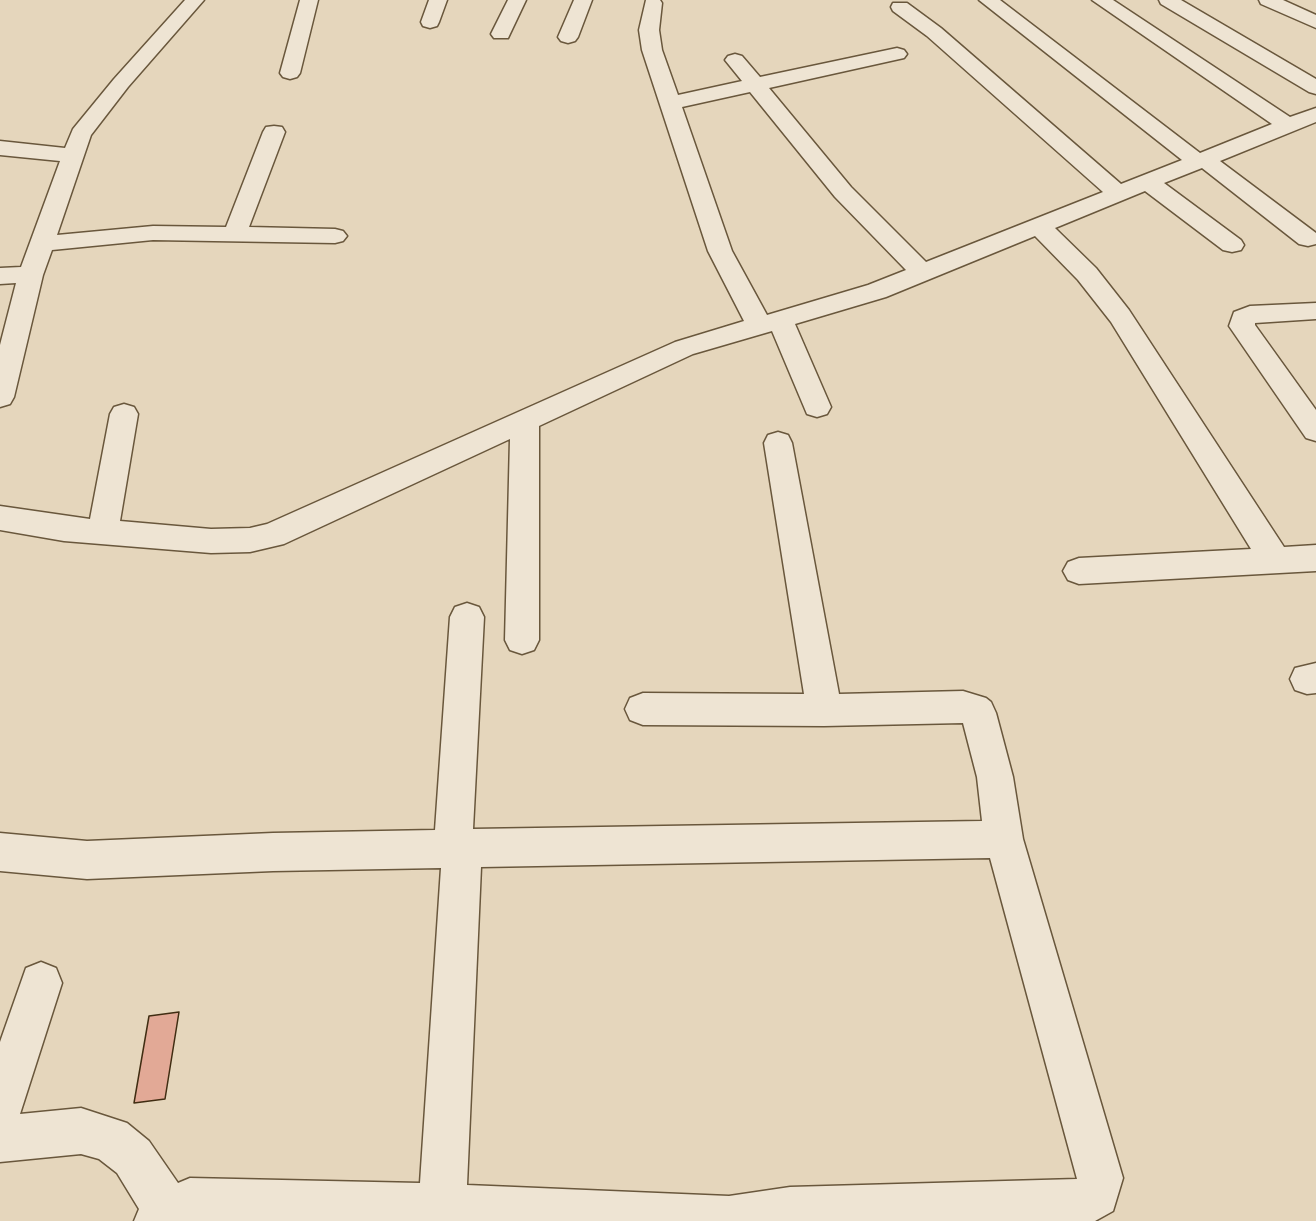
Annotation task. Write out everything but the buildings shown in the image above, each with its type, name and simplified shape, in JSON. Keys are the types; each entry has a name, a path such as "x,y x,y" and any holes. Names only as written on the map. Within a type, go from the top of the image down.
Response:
{"street":[{"path":"0,397 31,275 81,134 121,83 195,0"},
{"path":"290,73 309,0"},
{"path":"430,22 438,0"},
{"path":"501,34 518,0"},
{"path":"568,37 583,0"},
{"path":"988,0 1308,238"},
{"path":"1101,0 1288,125"},
{"path":"1168,0 1316,88"},
{"path":"1268,0 1316,22"},
{"path":"653,3 650,39 720,252 770,323 817,407"},
{"path":"900,8 934,32 1119,194"},
{"path":"670,103 897,54"},
{"path":"735,60 843,192 923,273"},
{"path":"0,518 64,529 211,541 250,540 273,535 684,348 877,291 1316,115"},
{"path":"235,234 274,132"},
{"path":"0,148 73,156"},
{"path":"1148,182 1232,245"},
{"path":"1039,226 1087,274 1120,316 1275,560"},
{"path":"42,244 153,233 335,236"},
{"path":"0,276 31,275"},
{"path":"1316,310 1250,315 1243,318 1242,326 1316,431"},
{"path":"103,532 124,414"},
{"path":"522,640 525,420"},
{"path":"777,443 824,710"},
{"path":"1079,571 1316,558"},
{"path":"442,1208 467,617"},
{"path":"0,1139 81,1131 111,1139 133,1156 163,1216 190,1202 369,1213 442,1208 729,1221 790,1212 1084,1202 1096,1194 1100,1178 1004,839 995,777 978,713 973,709 963,707 824,710 644,709"},
{"path":"0,852 87,860 273,852 1004,839"},
{"path":"0,1109 41,983"}]}
